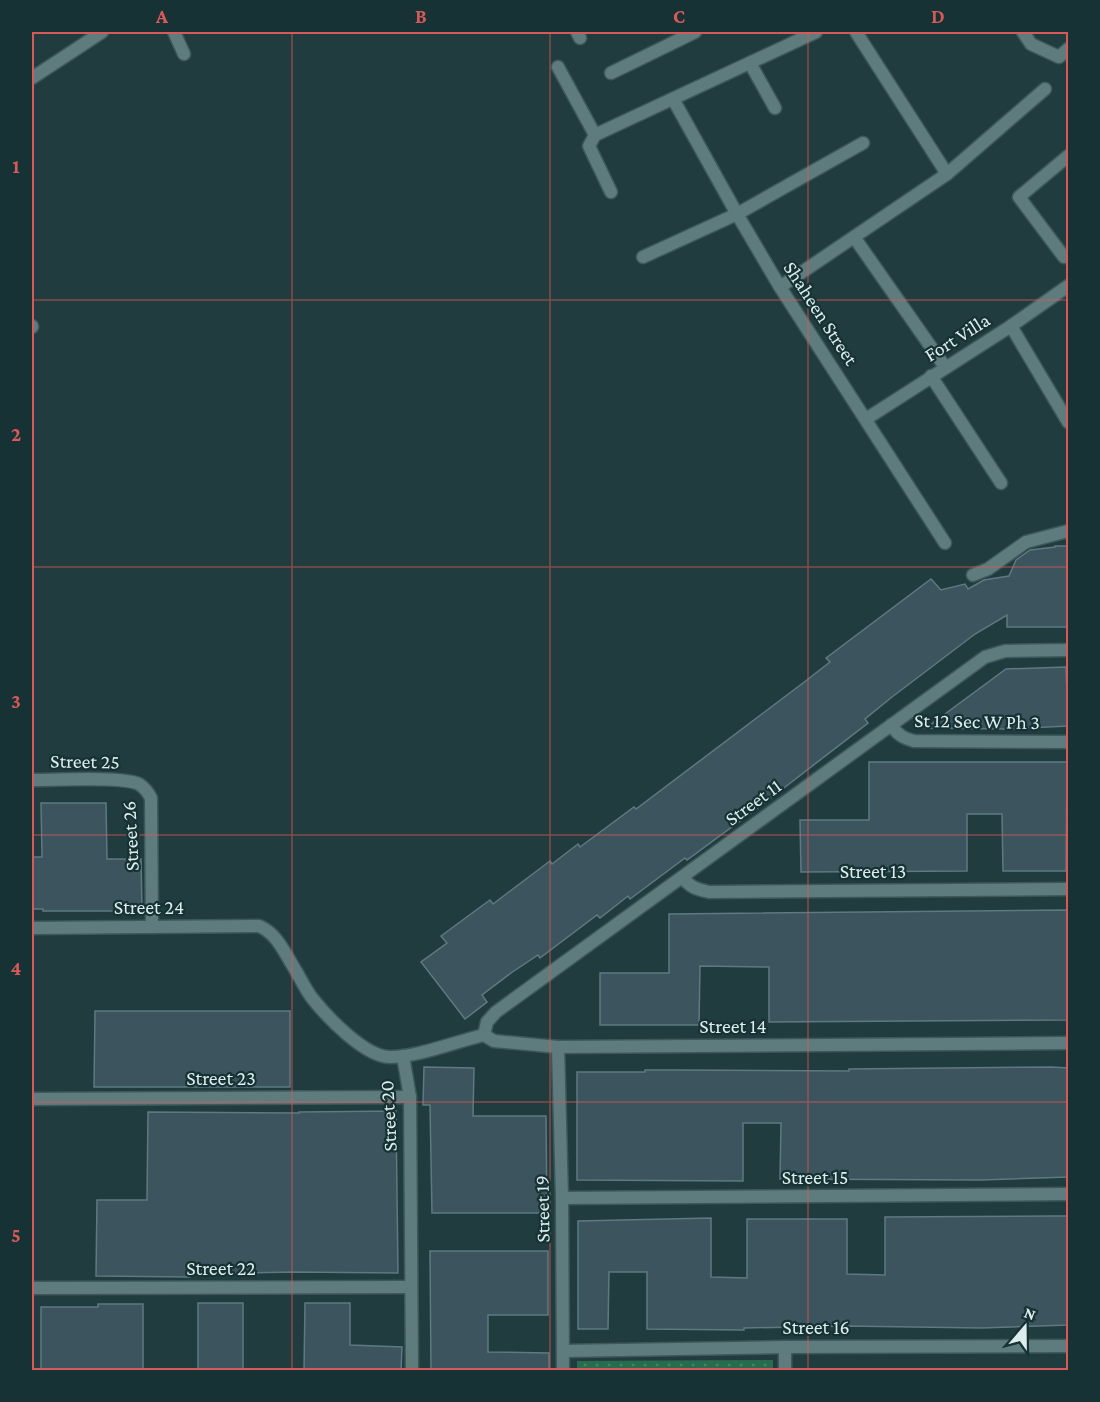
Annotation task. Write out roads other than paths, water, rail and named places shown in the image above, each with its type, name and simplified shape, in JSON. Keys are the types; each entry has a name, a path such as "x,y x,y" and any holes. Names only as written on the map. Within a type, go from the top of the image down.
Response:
{"street":[{"path":"32,78 102,32"},
{"path":"174,32 184,54"},
{"path":"611,73 695,32"},
{"path":"611,192 589,146 595,135 816,32"},
{"path":"856,32 947,174"},
{"path":"1023,32 1031,44 1059,57 1068,49"},
{"path":"750,63 775,108"},
{"path":"558,67 595,135"},
{"path":"780,286 947,174 1045,89"},
{"name":"Shaheen Street","path":"673,99 780,286 945,543"},
{"path":"644,257 737,214 863,143"},
{"path":"1064,257 1019,196 1068,156"},
{"path":"854,237 945,367"},
{"name":"Fort Villa","path":"866,419 1011,326 1068,286"},
{"path":"1011,326 1068,422"},
{"path":"931,376 1001,483"},
{"path":"973,575 988,569 1026,542 1068,531"},
{"name":"Street 11","path":"484,1035 487,1022 496,1012 985,657 995,653 1024,650 1068,650"},
{"name":"St 12 Sec W Ph 3","path":"891,725 897,734 914,741 1068,742"},
{"name":"Street 25","path":"32,780 119,780 138,784"},
{"name":"Street 26","path":"138,784 147,790 151,798 152,927"},
{"name":"Street 13","path":"683,878 688,885 696,889 710,891 1068,889"},
{"name":"Street 24","path":"32,928 259,926 266,929"},
{"name":"Street 20","path":"266,929 276,937 310,996 335,1023 379,1056 389,1058 403,1056 410,1097 412,1371"},
{"name":"Street 14","path":"403,1056 484,1035 494,1041 558,1047 1068,1043"},
{"name":"Street 19","path":"558,1047 563,1371"},
{"name":"Street 23","path":"32,1099 410,1097"},
{"name":"Street 15","path":"562,1198 1068,1194"},
{"name":"Street 22","path":"32,1288 410,1287"},
{"name":"Street 16","path":"563,1351 785,1347 1068,1346"},
{"path":"785,1347 785,1371"}]}
